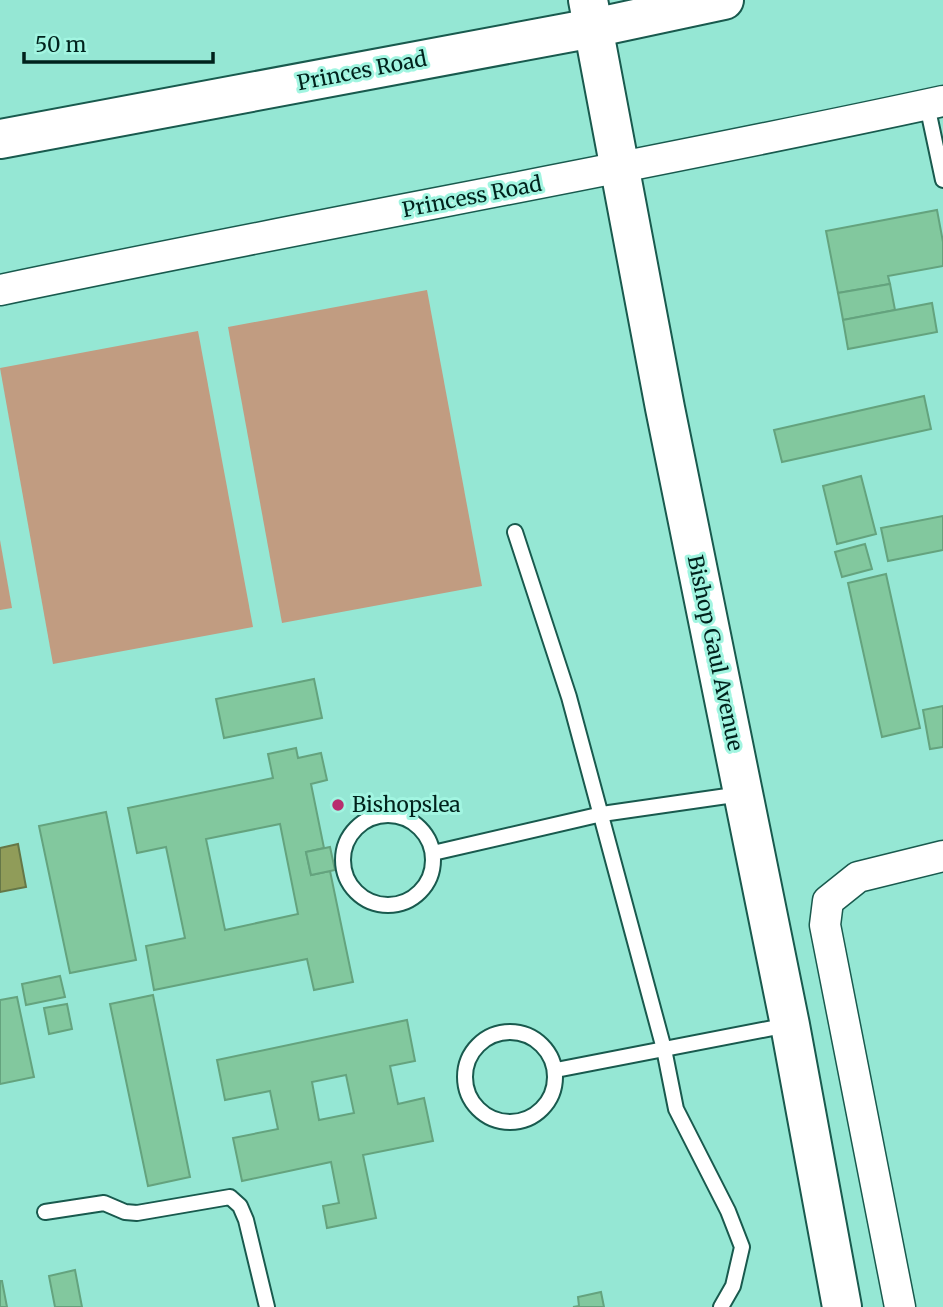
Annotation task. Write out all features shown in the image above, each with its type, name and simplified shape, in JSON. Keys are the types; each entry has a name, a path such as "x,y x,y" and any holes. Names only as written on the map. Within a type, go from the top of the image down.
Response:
{"main road":[{"name":"Princes Road","path":"0,139 590,14 724,0"},
{"name":"Bishop Gaul Avenue","path":"590,14 790,1025 842,1307"}],"street":[{"name":"Princess Road","path":"0,290 619,169 935,103"},
{"path":"900,1307 825,925 828,901 858,877 943,856"}],"lane":[{"path":"935,103 943,180"},
{"path":"515,532 569,697 602,814 664,1049 676,1109 728,1211 741,1247 733,1286 721,1307"},
{"path":"433,853 602,814 744,794"},
{"path":"382,814 405,817 424,831 433,853 430,877 423,887 416,896 394,905 370,903 351,888 342,866 345,842 360,823 382,814"},
{"path":"556,1070 790,1025"},
{"path":"504,1031 527,1034 546,1048 556,1070 552,1094 538,1113 516,1123 492,1119 473,1105 464,1083 467,1059 482,1041 504,1031"},
{"path":"45,1212 104,1203 125,1212 136,1213 230,1197 240,1206 246,1220 267,1307"}],"shaded area":[{"path":"427,290 482,586 282,623 228,327"},
{"path":"198,331 253,627 53,664 0,368"},
{"path":"0,540 12,608 0,610"},
{"path":"18,844 26,887 0,892 0,848"}],"building":[{"path":"937,210 943,242 943,266 888,276 890,284 838,293 826,231"},
{"path":"890,284 895,310 843,320 838,293"},
{"path":"932,303 937,332 848,349 843,320"},
{"path":"924,396 931,429 782,462 774,430"},
{"path":"861,476 876,534 837,544 823,486"},
{"path":"943,516 943,550 888,561 881,528"},
{"path":"865,544 872,569 842,577 835,552"},
{"path":"886,574 920,728 882,737 848,583"},
{"path":"314,679 322,718 224,738 216,699"},
{"path":"943,706 943,747 930,749 923,710"},
{"path":"296,748 298,758 321,753 327,780 311,784 324,848 306,852 311,875 330,871 353,982 314,990 307,959 154,990 146,946 185,938 166,847 137,853 128,808 273,778 268,754","holes":["280,824 298,914 225,930 206,839"]},
{"path":"106,812 136,960 70,973 39,826"},
{"path":"330,847 335,870 311,875 306,852"},
{"path":"60,976 65,997 26,1005 22,984"},
{"path":"153,995 190,1177 148,1186 110,1004"},
{"path":"17,997 34,1077 0,1084 0,1000"},
{"path":"67,1004 72,1029 49,1034 44,1008"},
{"path":"407,1020 415,1061 390,1066 398,1104 424,1098 433,1141 363,1155 376,1218 327,1228 323,1206 339,1203 331,1162 242,1181 233,1138 278,1129 270,1091 225,1100 217,1060","holes":["346,1075 354,1113 319,1120 312,1082"]},
{"path":"75,1270 82,1307 55,1307 49,1276"},
{"path":"2,1281 7,1307 0,1307"},
{"path":"601,1292 604,1307 573,1307 579,1306 578,1297"}],"place":[{"name":"Bishopslea","path":"338,805"}]}
